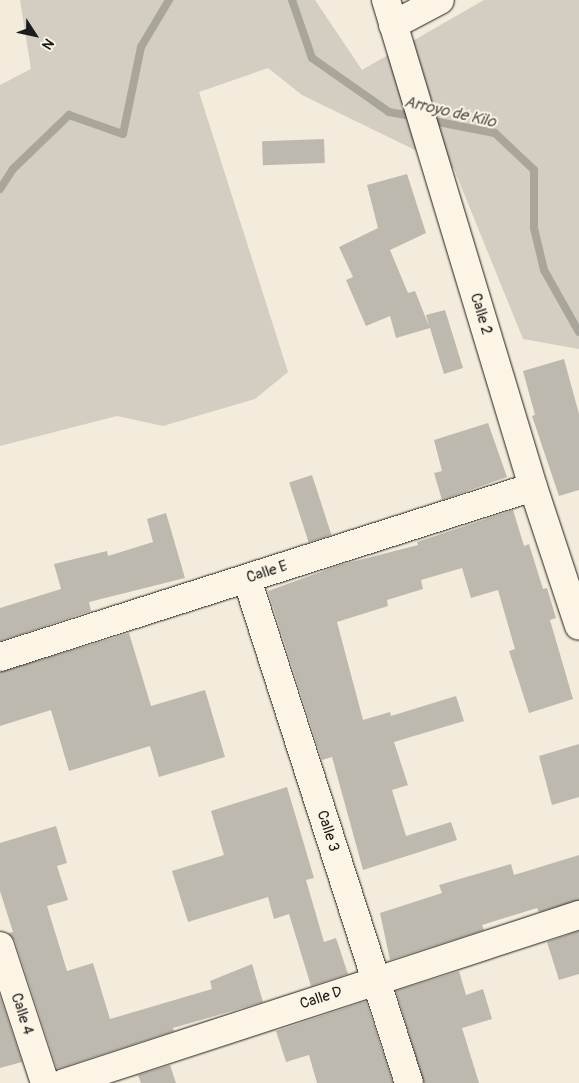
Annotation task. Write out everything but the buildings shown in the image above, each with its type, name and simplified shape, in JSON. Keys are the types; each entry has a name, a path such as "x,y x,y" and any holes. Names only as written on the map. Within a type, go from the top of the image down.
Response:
{"street":[{"path":"389,12 440,0"},
{"name":"Calle 2","path":"389,12 533,487 579,626"},
{"name":"Calle E","path":"0,657 533,487"},
{"name":"Calle 3","path":"247,579 409,1083"},
{"name":"Calle D","path":"64,1083 376,980 579,916"},
{"name":"Calle 4","path":"0,946 45,1083"}],"shaded area":[{"path":"20,0 315,0 362,70 484,0 579,0 579,349 523,339 454,169 302,95 268,68 199,92 288,372 255,399 163,426 117,416 0,446 0,85 31,69"}],"waterway":[{"name":"Arroyo de Kilo","path":"0,189 13,169 69,115 123,134 141,47 169,0"},
{"name":"Arroyo de Kilo","path":"292,0 312,58 389,112 416,117"},
{"name":"Arroyo de Kilo","path":"428,120 495,133 534,170 534,228 544,270 579,332"}]}
